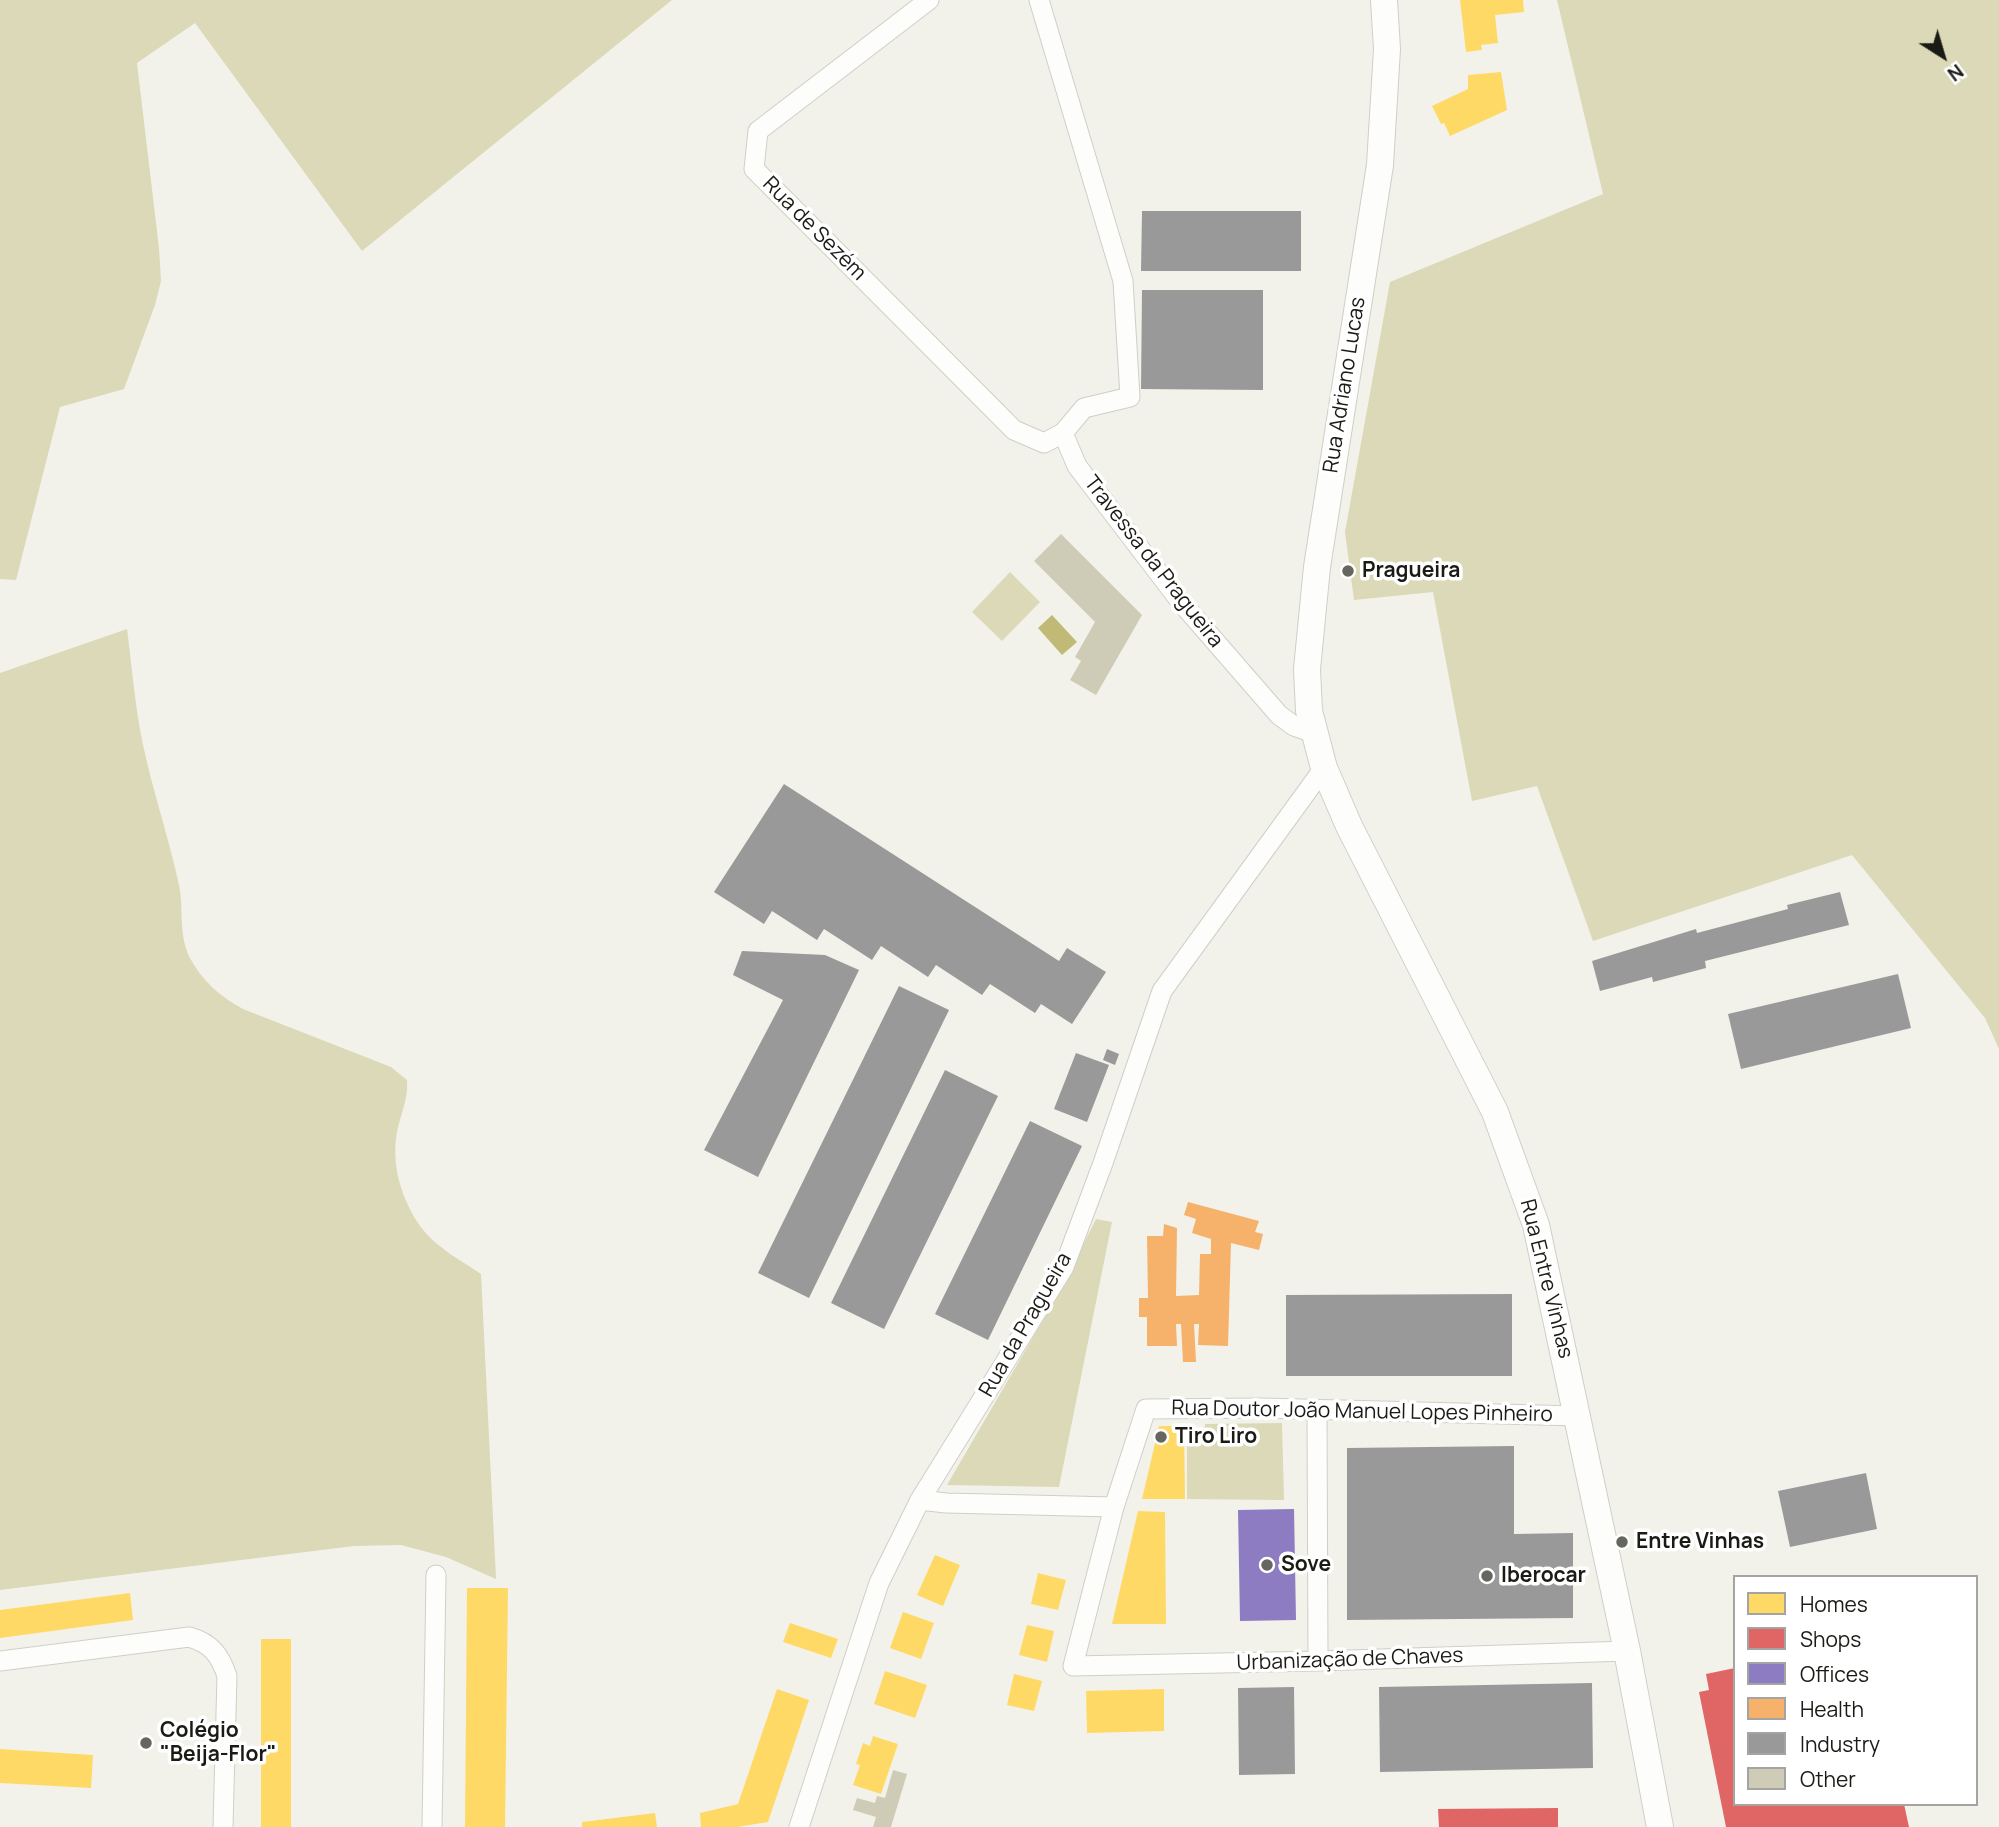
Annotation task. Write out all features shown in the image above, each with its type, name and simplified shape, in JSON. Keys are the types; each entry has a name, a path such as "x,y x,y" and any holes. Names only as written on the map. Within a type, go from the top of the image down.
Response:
{"street":[{"name":"Rua de Sezém","path":"929,0 758,131 754,169 1013,430 1044,443 1063,433"},
{"path":"1039,0 1123,281 1130,397 1084,408 1063,433"},
{"name":"Rua Adriano Lucas","path":"1324,768 1309,711 1307,669 1317,567 1380,165 1387,49 1384,0"},
{"name":"Travessa da Pragueira","path":"1063,433 1077,466 1180,601 1279,715 1294,726 1314,733"},
{"name":"Rua Entre Vinhas","path":"1324,768 1349,826 1494,1112 1536,1225 1579,1416 1660,1827"},
{"name":"Rua da Pragueira","path":"799,1827 879,1583 920,1500 1064,1267 1162,991 1324,768"},
{"name":"Rua Doutor João Manuel Lopes Pinheiro","path":"1114,1507 1146,1409 1262,1408 1579,1416"},
{"path":"1317,1411 1318,1661"},
{"path":"920,1500 1114,1507"},
{"name":"Urbanização de Chaves","path":"1114,1507 1073,1666 1627,1651"},
{"path":"432,1827 436,1575"},
{"path":"0,1661 189,1637 202,1640 213,1648 227,1676 223,1827"}],"shaded area":[{"path":"0,0 672,0 362,251 195,23 137,63 161,281 155,305 124,389 60,407 16,580 0,579"},
{"path":"1557,0 1999,0 1999,1049 1985,1018 1852,855 1593,941 1537,786 1472,801 1433,592 1354,600 1345,532 1390,282 1603,194"},
{"path":"1010,572 1040,602 1002,641 972,612"},
{"path":"1052,615 1077,642 1062,655 1038,628"},
{"path":"127,629 143,745 179,885 184,940 190,958 213,988 243,1009 391,1067 407,1080 395,1151 405,1199 430,1237 481,1274 496,1579 446,1557 401,1545 354,1546 0,1590 0,673"},
{"path":"1096,1219 1112,1222 1059,1487 947,1485 1060,1291"},
{"path":"1282,1423 1284,1500 1187,1499 1187,1441 1205,1440 1205,1424"}],"building: Homes":[{"path":"1460,0 1523,0 1524,12 1495,15 1498,43 1481,45 1482,50 1466,52"},
{"path":"1501,72 1507,110 1450,136 1432,106 1468,89 1468,75"},
{"path":"1159,1426 1184,1426 1185,1499 1142,1499"},
{"path":"1138,1511 1165,1512 1166,1624 1112,1624"},
{"path":"935,1555 960,1565 943,1606 917,1595"},
{"path":"1038,1573 1066,1580 1058,1610 1031,1604"},
{"path":"467,1588 508,1588 505,1827 465,1827"},
{"path":"130,1593 133,1620 0,1638 0,1610"},
{"path":"903,1612 934,1623 921,1659 890,1648"},
{"path":"790,1623 838,1639 831,1658 783,1642"},
{"path":"1027,1625 1054,1631 1047,1662 1019,1655"},
{"path":"261,1639 291,1639 291,1827 261,1827"},
{"path":"885,1671 927,1685 915,1718 874,1704"},
{"path":"1014,1674 1042,1681 1034,1711 1007,1705"},
{"path":"777,1689 809,1700 768,1822 737,1827 701,1827 700,1813 738,1804"},
{"path":"1164,1689 1164,1731 1087,1733 1086,1691"},
{"path":"873,1736 898,1744 881,1794 853,1785 860,1765 856,1764 863,1743 870,1746"},
{"path":"0,1749 93,1755 91,1788 0,1783"},
{"path":"655,1813 657,1827 582,1827 582,1822"}],"building: Shops":[{"path":"1733,1668 1733,1806 1904,1806 1909,1827 1726,1827 1699,1692 1709,1690 1706,1674"},
{"path":"1558,1808 1558,1827 1439,1827 1438,1809"}],"building: Offices":[{"name":"Sove","path":"1294,1509 1296,1620 1240,1621 1238,1510"}],"building: Health":[{"path":"1188,1202 1259,1221 1255,1232 1263,1234 1259,1250 1231,1243 1228,1346 1198,1345 1199,1324 1194,1324 1196,1362 1183,1362 1181,1324 1176,1324 1177,1346 1147,1346 1147,1317 1139,1317 1139,1298 1148,1298 1147,1236 1163,1236 1164,1224 1177,1228 1176,1296 1199,1295 1200,1254 1211,1254 1211,1239 1192,1233 1196,1219 1184,1215"}],"building: Industry":[{"path":"1142,211 1301,211 1301,271 1141,271"},
{"path":"1142,290 1263,290 1263,390 1141,389"},
{"path":"784,784 1059,961 1067,948 1106,972 1072,1024 1041,1004 1035,1013 990,984 982,995 936,965 928,977 881,946 872,960 824,929 817,940 772,911 764,924 714,892"},
{"path":"1840,892 1849,925 1705,961 1706,968 1653,982 1652,977 1600,991 1592,961 1696,929 1697,933 1788,909 1787,905"},
{"path":"742,951 825,955 859,970 758,1177 704,1150 783,1000 733,975"},
{"path":"1898,974 1911,1028 1741,1069 1728,1014"},
{"path":"899,986 949,1010 809,1298 758,1273"},
{"path":"1107,1049 1119,1054 1115,1065 1103,1060"},
{"path":"1076,1053 1109,1065 1087,1122 1054,1109"},
{"path":"945,1070 998,1096 884,1329 831,1303"},
{"path":"1030,1121 1082,1146 988,1340 935,1314"},
{"path":"1512,1294 1512,1376 1286,1376 1286,1295"},
{"path":"1514,1446 1514,1534 1573,1533 1573,1618 1347,1620 1347,1448"},
{"path":"1866,1473 1877,1529 1790,1547 1778,1491"},
{"path":"1592,1683 1593,1768 1380,1772 1379,1687"},
{"path":"1294,1687 1295,1774 1239,1775 1238,1688"}],"building: Other":[{"path":"1061,534 1142,615 1096,695 1070,680 1081,661 1075,657 1095,622 1034,561"},
{"path":"893,1770 907,1774 891,1827 873,1827 876,1817 853,1810 857,1798 875,1803 877,1796 885,1798"}],"place":[{"name":"Pragueira","path":"1348,571"},
{"name":"Tiro Liro","path":"1161,1437"},
{"name":"Entre Vinhas","path":"1622,1542"},
{"name":"Sove","path":"1267,1565"},
{"name":"Iberocar","path":"1487,1576"},
{"name":"Colégio \"Beija-Flor\"","path":"146,1743"}]}
